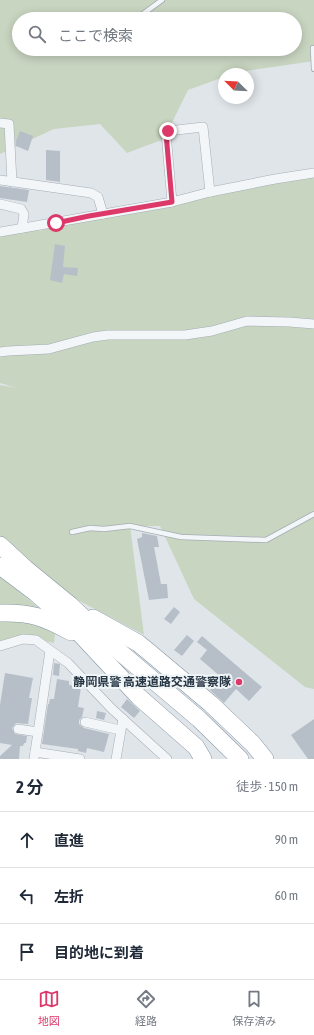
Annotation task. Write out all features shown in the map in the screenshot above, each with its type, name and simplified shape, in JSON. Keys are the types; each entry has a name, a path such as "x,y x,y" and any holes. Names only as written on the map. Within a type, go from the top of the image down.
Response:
{"highway":[{"path":"0,545 26,569 70,605 114,647 198,719 240,759"},
{"path":"0,552 26,569"},
{"path":"0,566 56,610 139,697 200,753 213,759"},
{"path":"70,605 138,643 211,704 253,744 265,759"},
{"path":"0,613 27,613 39,616 85,640"},
{"path":"253,744 261,759"}],"street":[{"path":"0,123 9,124 12,182"},
{"path":"172,202 166,133 168,131 203,127 210,192"},
{"path":"0,232 172,202 210,192 314,173"},
{"path":"0,180 91,193 98,197 103,214"},
{"path":"0,204 21,209 24,214 22,228"},
{"path":"0,352 49,349 93,337 108,335 185,335 212,331 247,321 314,324"},
{"path":"0,646 23,640 36,640 68,663 123,719 167,759"},
{"path":"50,651 34,755 80,759"},
{"path":"116,759 123,719"},
{"path":"85,722 120,730"},
{"path":"18,729 38,732"}],"lane":[{"path":"146,12 162,0"},
{"path":"313,48 314,69"},
{"path":"72,532 90,528 104,529 130,526 181,536 266,540 314,514"}],"green space":[{"path":"0,0 314,0 314,61 254,70 254,68 218,68 218,79 188,90 164,139 127,153 100,124 54,129 0,154"},
{"path":"314,175 314,689 305,687 194,599 160,526 130,526 144,635 38,579 0,542 0,385 16,388 0,383 0,233 38,226 39,231 87,217"},
{"path":"0,576 13,586 41,610 0,606"},
{"path":"0,618 41,624 55,634 54,643 39,639 27,638 15,638 0,641"}],"building":[{"path":"20,131 33,136 28,151 16,146 16,141"},
{"path":"46,150 60,151 60,182 46,180"},
{"path":"0,186 29,190 27,202 0,198"},
{"path":"55,244 65,246 63,267 78,268 77,276 64,274 62,283 50,280"},
{"path":"142,533 157,536 159,547 154,547 161,584 167,584 168,598 149,600 137,539 142,537"},
{"path":"174,607 180,612 171,624 164,619"},
{"path":"187,635 194,641 182,656 174,650"},
{"path":"202,636 262,687 249,701 236,689 224,703 210,690 221,677 200,659 207,650 197,642"},
{"path":"54,663 60,664 59,676 53,675"},
{"path":"5,673 33,678 29,698 32,698 28,724 16,723 12,728 15,734 27,736 26,743 24,743 23,746 20,746 19,759 0,759 0,756 12,745 0,743 0,705"},
{"path":"57,679 69,681 69,685 81,687 78,707 84,708 79,724 84,728 109,734 104,752 87,748 86,753 78,751 78,749 42,744 48,704 50,699 54,699"},
{"path":"127,699 140,711 134,718 121,707"},
{"path":"97,711 106,713 104,720 96,718"},
{"path":"314,719 314,759 308,759 291,735"}],"place":[{"name":"静岡県警 高速道路交通警察隊","path":"239,682"}],"route":[{"path":"56,223 172,202 166,133 168,131"}]}
